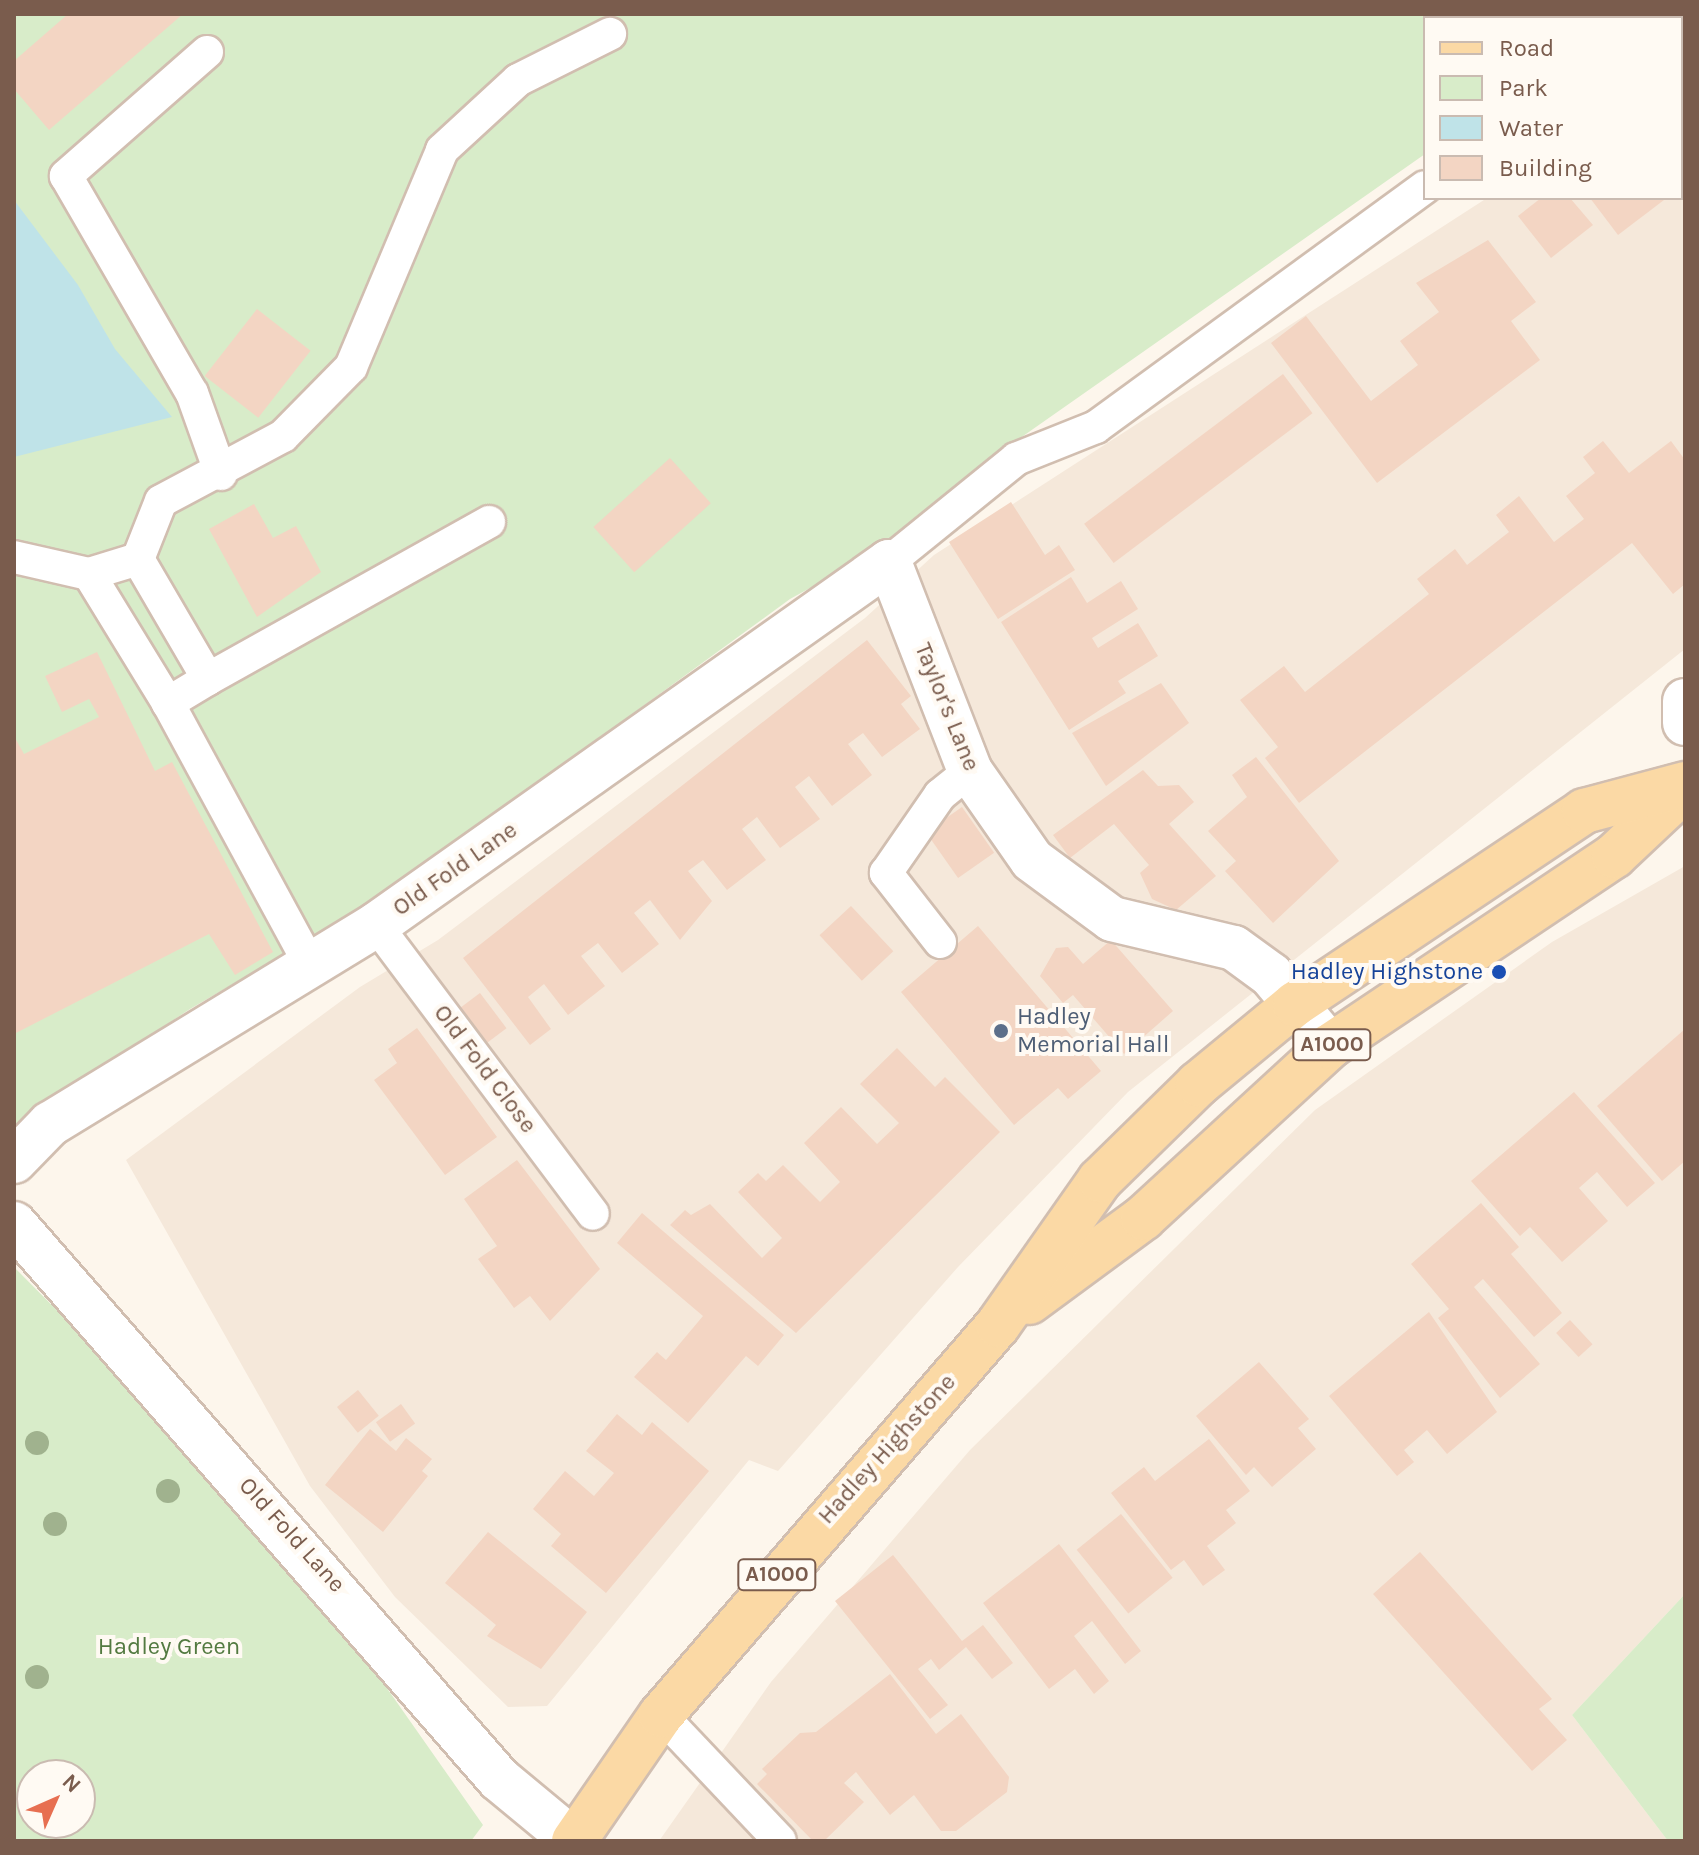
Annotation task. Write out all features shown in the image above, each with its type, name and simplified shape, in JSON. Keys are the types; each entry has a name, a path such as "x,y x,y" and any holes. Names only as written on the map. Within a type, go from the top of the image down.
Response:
{"main road":[{"name":"Hadley Highstone","path":"574,1841 661,1715 998,1325 1100,1180 1198,1084 1295,1004 1584,811 1685,786"},
{"name":"Hadley Highstone","path":"998,1325 1143,1218 1330,1046 1614,856 1685,786"}],"street":[{"name":"Taylor's Lane","path":"889,562 970,771 1032,860 1112,919 1234,948 1295,1004 1330,1046"},
{"name":"Old Fold Lane","path":"14,1161 50,1124 376,925 889,562"},
{"path":"1685,701 1685,723"},
{"name":"Old Fold Lane","path":"14,1224 499,1779 574,1841"}],"lane":[{"path":"138,559 161,501 221,474 314,411 351,367 442,150 518,80 610,34"},
{"path":"207,52 66,176 192,393 221,474"},
{"path":"889,562 1016,459 1096,427 1423,188"},
{"path":"168,703 489,522"},
{"path":"14,557 89,574 138,559"},
{"path":"138,559 208,679"},
{"path":"89,574 168,703 310,964"},
{"path":"940,942 886,873 940,795 970,771"},
{"name":"Old Fold Close","path":"376,925 593,1214"},
{"path":"661,1715 780,1841"}],"shaded area":[{"path":"1685,74 1685,649 1128,1092 958,1267 778,1471 749,1460 547,1706 508,1707 395,1597 310,1486 126,1160 360,987 438,940 865,618 934,555 1484,200 1683,200"},
{"path":"1685,866 1685,1594 1572,1715 1668,1841 659,1841 771,1682 970,1450 1315,1110 1552,942"}],"green space":[{"path":"14,14 1626,14 1423,16 1423,155 1009,446 890,544 790,599 374,902 190,1009 14,1126"},
{"name":"Hadley Green","path":"14,1267 278,1533 483,1825 471,1841 14,1841"},
{"path":"1685,1594 1685,1841 1668,1841 1572,1715"}],"water":[{"path":"14,200 78,285 115,349 172,417 14,457"}],"building":[{"path":"68,14 183,14 49,130 14,89 14,61"},
{"path":"1538,200 1572,200 1593,225 1551,258 1518,216"},
{"path":"1592,200 1664,200 1618,235"},
{"path":"1488,240 1536,302 1511,321 1540,360 1377,483 1271,343 1306,316 1371,401 1418,365 1400,341 1439,312 1416,283"},
{"path":"257,309 311,351 258,418 205,376"},
{"path":"1283,374 1312,413 1114,563 1084,524"},
{"path":"1603,441 1629,473 1671,441 1685,460 1685,584 1673,594 1632,543 1299,803 1265,758 1278,747 1240,700 1284,666 1305,692 1429,594 1417,579 1455,549 1467,565 1509,532 1496,515 1519,496 1554,542 1584,519 1566,496 1595,473 1583,457"},
{"path":"670,458 711,503 634,572 593,527"},
{"path":"1011,502 1045,555 1059,545 1075,570 998,619 949,542"},
{"path":"254,504 273,538 296,526 321,572 257,617 209,529"},
{"path":"1071,577 1087,603 1121,581 1138,609 1092,638 1098,648 1138,623 1158,656 1118,681 1126,693 1069,730 1001,622"},
{"path":"867,640 911,696 901,704 920,729 882,757 863,733 848,744 872,775 832,806 809,776 795,787 820,819 780,848 757,817 742,829 766,860 727,890 703,860 688,871 712,901 680,940 650,900 634,913 659,944 622,973 598,943 581,956 605,986 568,1015 544,984 528,997 551,1029 530,1045 463,958"},
{"path":"97,652 155,771 172,762 273,952 235,975 209,934 14,1034 14,736 24,754 99,717 89,699 62,712 45,676"},
{"path":"1161,683 1189,723 1106,786 1072,733"},
{"path":"1256,757 1339,861 1273,923 1225,871 1236,861 1208,831 1247,797 1232,775"},
{"path":"1143,770 1158,786 1179,785 1194,802 1169,824 1216,876 1176,910 1152,899 1140,873 1149,865 1114,824 1070,858 1053,835"},
{"path":"962,807 994,853 958,878 926,832"},
{"path":"851,906 893,951 862,981 820,935"},
{"name":"Hadley Memorial Hall","path":"978,926 1101,1071 1068,1099 1058,1088 1014,1125 901,992"},
{"path":"1111,940 1173,1011 1124,1054 1073,995 1063,1003 1040,976 1056,948 1068,947 1083,964"},
{"path":"480,993 506,1028 483,1046 456,1011"},
{"path":"417,1028 497,1137 445,1175 374,1080 397,1063 388,1049"},
{"path":"1685,1029 1685,1161 1662,1181 1597,1106"},
{"path":"897,1048 935,1087 945,1077 1000,1132 796,1333 670,1225 685,1210 691,1215 710,1204 762,1258 782,1238 738,1192 758,1173 766,1181 783,1165 820,1202 840,1182 804,1143 841,1107 877,1144 899,1123 860,1084"},
{"path":"1574,1092 1655,1183 1627,1207 1597,1172 1579,1188 1608,1221 1562,1262 1530,1227 1520,1236 1471,1181"},
{"path":"517,1160 600,1269 550,1321 530,1296 514,1308 478,1259 497,1246 464,1199"},
{"path":"1481,1203 1519,1247 1511,1254 1562,1313 1534,1337 1483,1279 1474,1287 1540,1364 1500,1398 1438,1318 1449,1309 1411,1264"},
{"path":"642,1213 784,1335 758,1366 746,1356 688,1423 634,1377 657,1352 666,1360 703,1316 617,1243"},
{"path":"1429,1312 1497,1412 1447,1454 1427,1430 1404,1450 1414,1462 1397,1476 1329,1396"},
{"path":"1570,1320 1593,1344 1579,1357 1556,1333"},
{"path":"1259,1362 1309,1419 1298,1428 1316,1449 1272,1487 1254,1467 1246,1475 1196,1416"},
{"path":"358,1390 379,1416 358,1433 337,1407"},
{"path":"401,1404 415,1423 390,1442 376,1422"},
{"path":"617,1414 642,1435 652,1422 709,1471 606,1593 551,1546 561,1534 533,1509 565,1471 594,1496 614,1473 586,1451"},
{"path":"370,1429 396,1451 406,1438 432,1459 422,1471 428,1476 383,1532 325,1485"},
{"path":"1209,1439 1250,1491 1226,1510 1236,1523 1207,1546 1225,1570 1203,1586 1184,1560 1171,1570 1111,1493 1144,1467 1155,1481"},
{"path":"1121,1514 1173,1578 1128,1614 1077,1550"},
{"path":"488,1532 587,1612 541,1669 487,1636 496,1625 445,1583"},
{"path":"1059,1544 1141,1651 1125,1664 1092,1621 1074,1636 1109,1681 1094,1694 1075,1669 1049,1689 983,1603"},
{"path":"1420,1552 1552,1699 1539,1709 1567,1740 1532,1771 1373,1594"},
{"path":"893,1555 962,1641 983,1625 1013,1663 992,1679 966,1647 939,1670 931,1659 918,1669 948,1705 930,1719 835,1601"},
{"path":"890,1674 936,1734 961,1714 1009,1777 1007,1792 956,1831 941,1831 914,1795 890,1815 856,1772 844,1783 864,1802 824,1841 813,1841 757,1784 767,1774 762,1769 800,1733 816,1732"}],"place":[{"name":"Hadley Highstone","path":"1499,972"},
{"name":"Hadley Memorial Hall","path":"1001,1031"}]}
